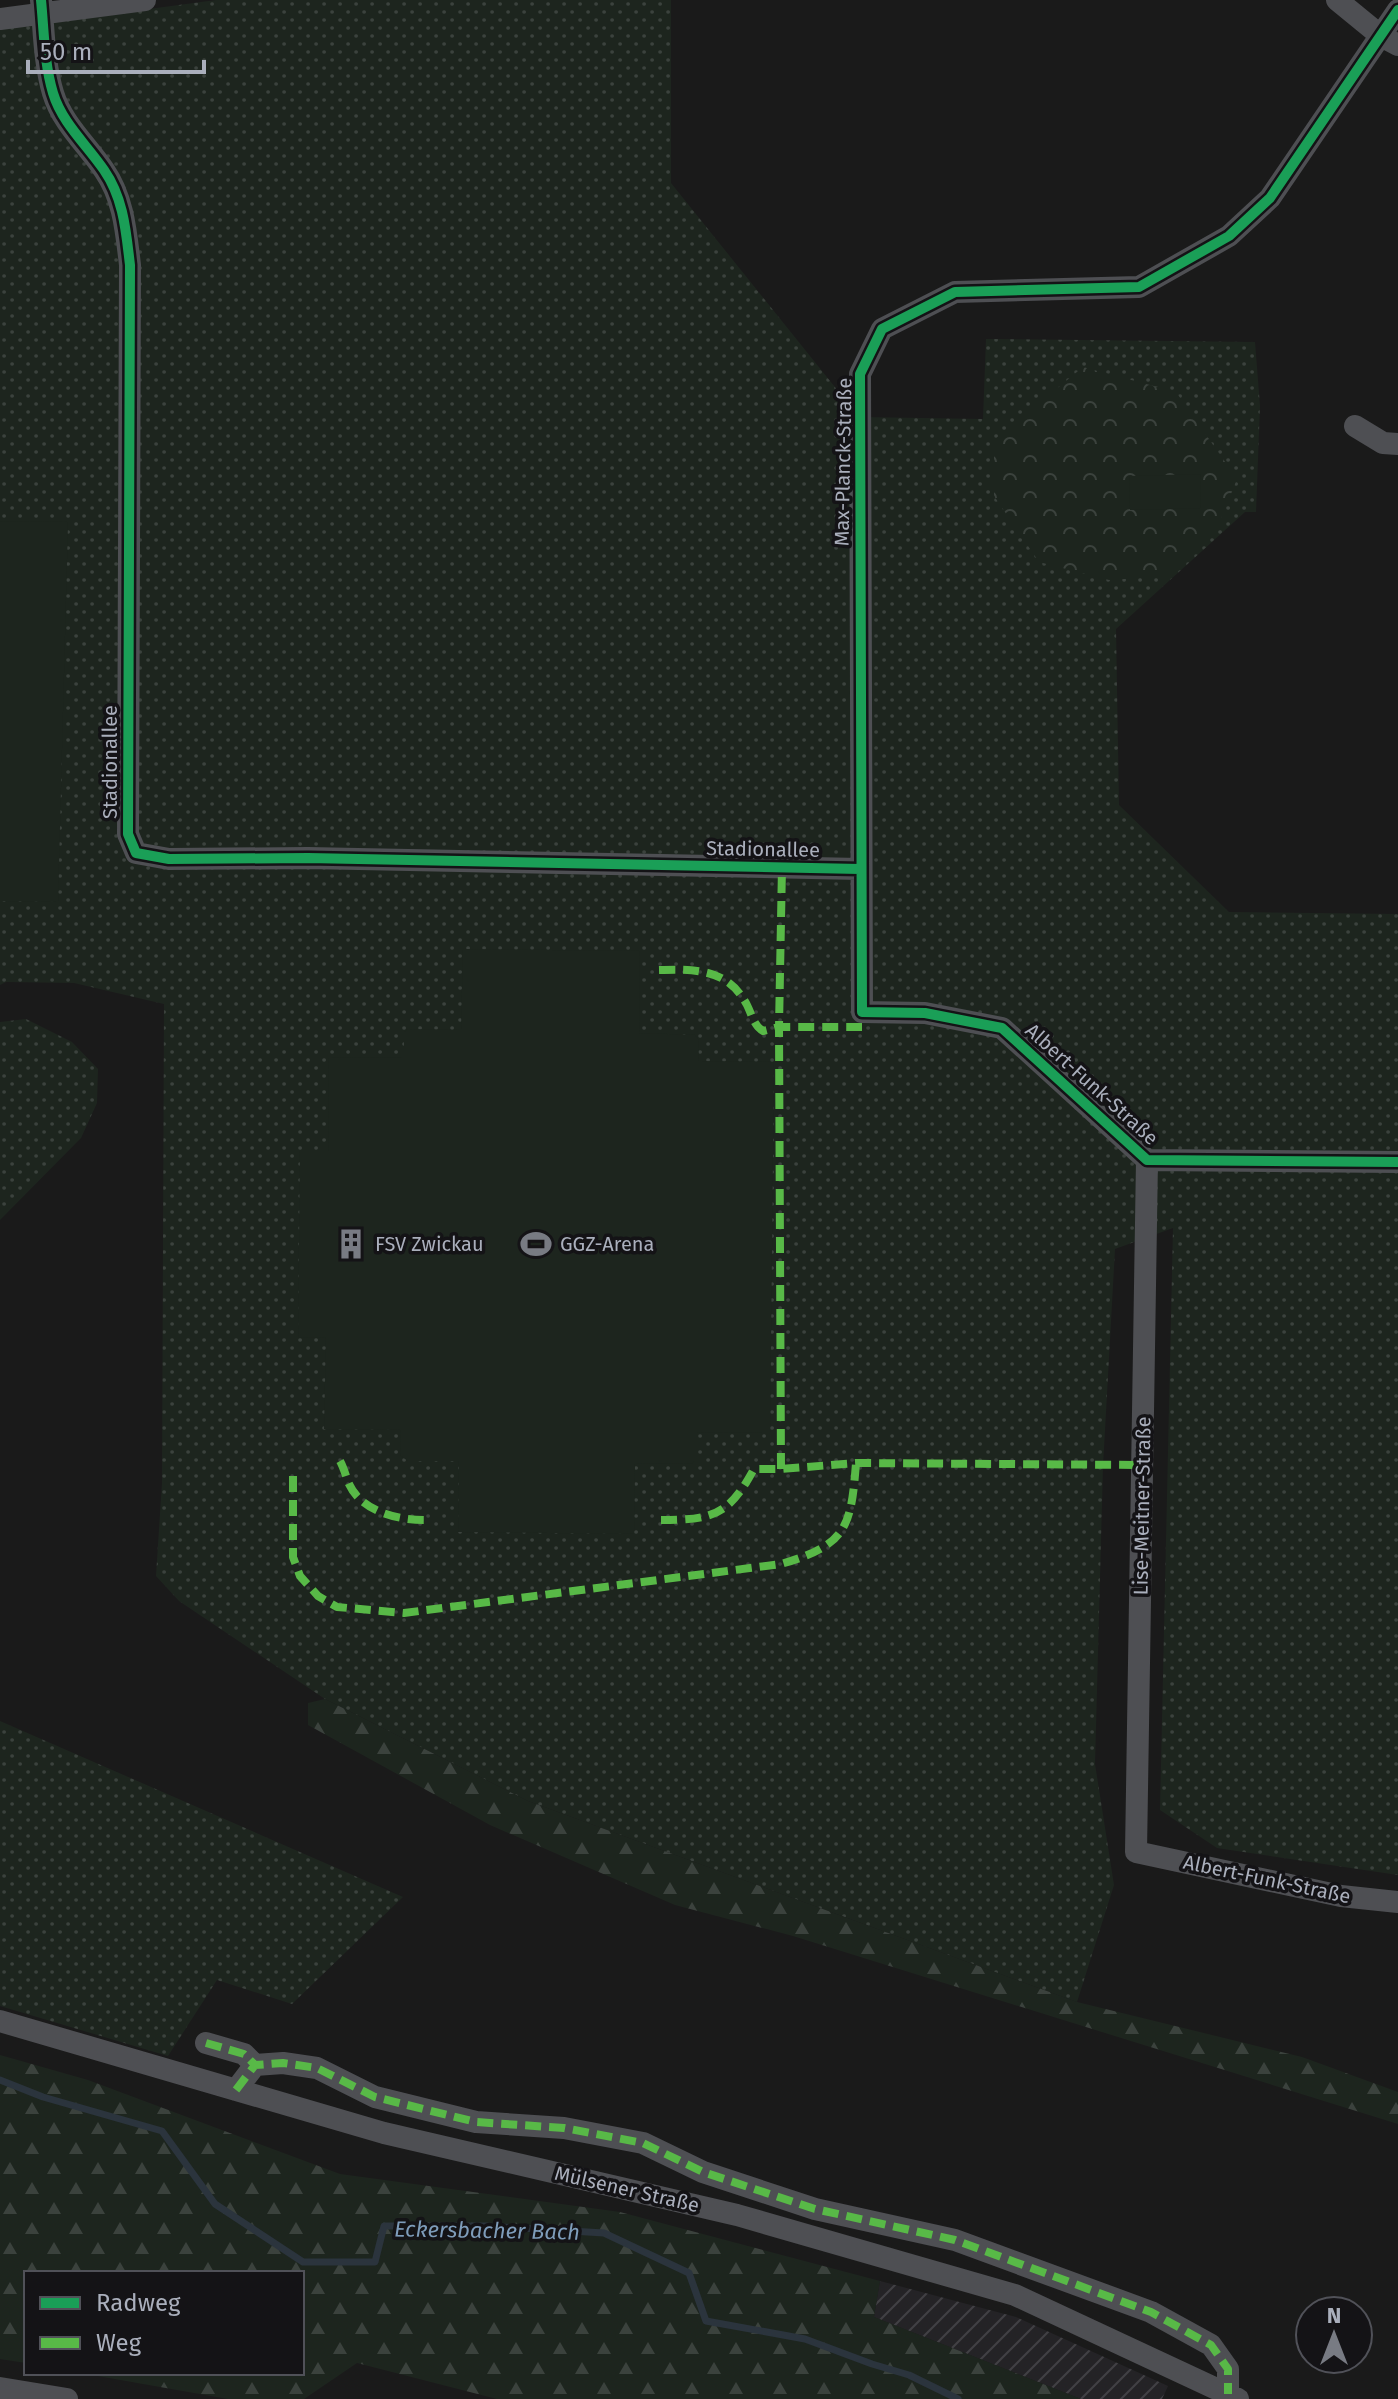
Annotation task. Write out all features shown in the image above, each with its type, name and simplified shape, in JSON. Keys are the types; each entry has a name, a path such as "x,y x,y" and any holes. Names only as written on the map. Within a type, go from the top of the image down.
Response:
{"street":[{"path":"0,19 42,7 145,0"},
{"path":"1337,0 1389,40"},
{"name":"Stadionallee","path":"42,7 53,94 68,123 106,173 124,211 129,252 128,834 136,853 169,859 322,858 860,869"},
{"name":"Max-Planck-Straße","path":"862,1012 860,374 882,329 955,292 1139,287 1229,236 1270,198 1389,40 1398,10"},
{"path":"1355,426 1383,443 1398,444"},
{"name":"Albert-Funk-Straße","path":"862,1012 925,1013 1002,1028 1147,1160 1398,1162"},
{"name":"Lise-Meitner-Straße","path":"1136,1852 1147,1160"},
{"name":"Albert-Funk-Straße","path":"1136,1852 1341,1896 1398,1902"},
{"name":"Mülsener Straße","path":"0,2021 384,2133 737,2215 1015,2295 1233,2396"},
{"path":"206,2043 244,2054 255,2065"},
{"path":"236,2090 255,2065 283,2063 317,2068 375,2097 476,2122 564,2128 643,2143 703,2172 815,2209 955,2240 1151,2312 1211,2345 1228,2369 1233,2396"},
{"path":"0,2388 67,2399"}],"shaded area":[{"path":"880,2281 1016,2317 1168,2386 1162,2399 1081,2399 874,2317"}],"green space":[{"path":"216,0 671,0 671,183 859,417 983,419 986,339 1255,342 1260,406 1256,512 1245,512 1116,629 1119,805 1229,912 1398,914 1398,1875 1217,1848 1160,1810 1173,1228 1115,1249 1103,1466 1095,1764 1114,1885 1077,2002 528,1801 325,1699 179,1601 156,1576 162,1483 164,1004 74,983 6,982 0,985 0,29"},
{"path":"1083,367 1176,392 1237,479 1215,534 1171,576 1109,580 1039,562 994,496 994,440"},
{"path":"1200,474 1201,508 1130,510 1129,476"},
{"path":"0,521 68,522 58,902 0,901"},
{"name":"GGZ-Arena","path":"463,949 640,951 639,1033 695,1035 699,1061 774,1062 770,1433 695,1432 695,1461 691,1464 635,1463 634,1534 458,1532 459,1461 408,1461 401,1456 400,1430 324,1429 326,1338 298,1337 300,1151 328,1151 329,1057 404,1058 404,1032 408,1029 461,1030"},
{"path":"26,1019 72,1042 98,1069 97,1103 81,1138 0,1220 0,1022"},
{"path":"325,1699 528,1801 1077,2002 1302,2057 1398,2092 1398,2124 793,1936 675,1905 490,1825 308,1725 308,1703"},
{"path":"0,1721 403,1897 292,2004 217,1980 168,2056 0,2006"},
{"path":"0,2055 88,2080 340,2174 620,2212 880,2281 874,2317 1081,2399 497,2399 357,2363 304,2399 228,2399 92,2375 304,2375 304,2271 24,2271 24,2363 0,2359"}],"waterway":[{"name":"Eckersbacher Bach","path":"0,2080 43,2097 162,2131 215,2204 303,2262 375,2262 384,2226 486,2226 604,2233 689,2273 706,2321 805,2339 909,2375 958,2399"}],"marked path":[{"path":"781,1469 779,1027 782,867"},
{"path":"659,970 699,971 721,978 739,993 755,1023 763,1031 779,1027 862,1027"},
{"path":"340,1461 355,1494 372,1508 393,1516 425,1520"},
{"path":"293,1476 293,1557 300,1576 318,1596 337,1607 404,1613 781,1564 803,1557 832,1541 841,1530 851,1503 856,1463"},
{"path":"661,1520 694,1518 718,1512 736,1496 754,1469 856,1463 1142,1465"},
{"path":"206,2043 244,2054 255,2065"},
{"path":"236,2090 255,2065 283,2063 317,2068 375,2097 476,2122 564,2128 643,2143 703,2172 815,2209 955,2240 1151,2312 1211,2345 1228,2369 1228,2394"}],"cycle path":[{"path":"41,0 46,58 53,93 62,114 104,170 116,192 130,265 128,834 136,853 169,859 308,858 860,869"},
{"path":"1398,10 1270,198 1229,236 1139,287 955,292 882,329 860,374 862,1012 925,1013 1002,1028 1147,1160 1398,1162"}],"place":[{"name":"FSV Zwickau","path":"351,1244"},
{"name":"GGZ-Arena","path":"536,1244"}]}
